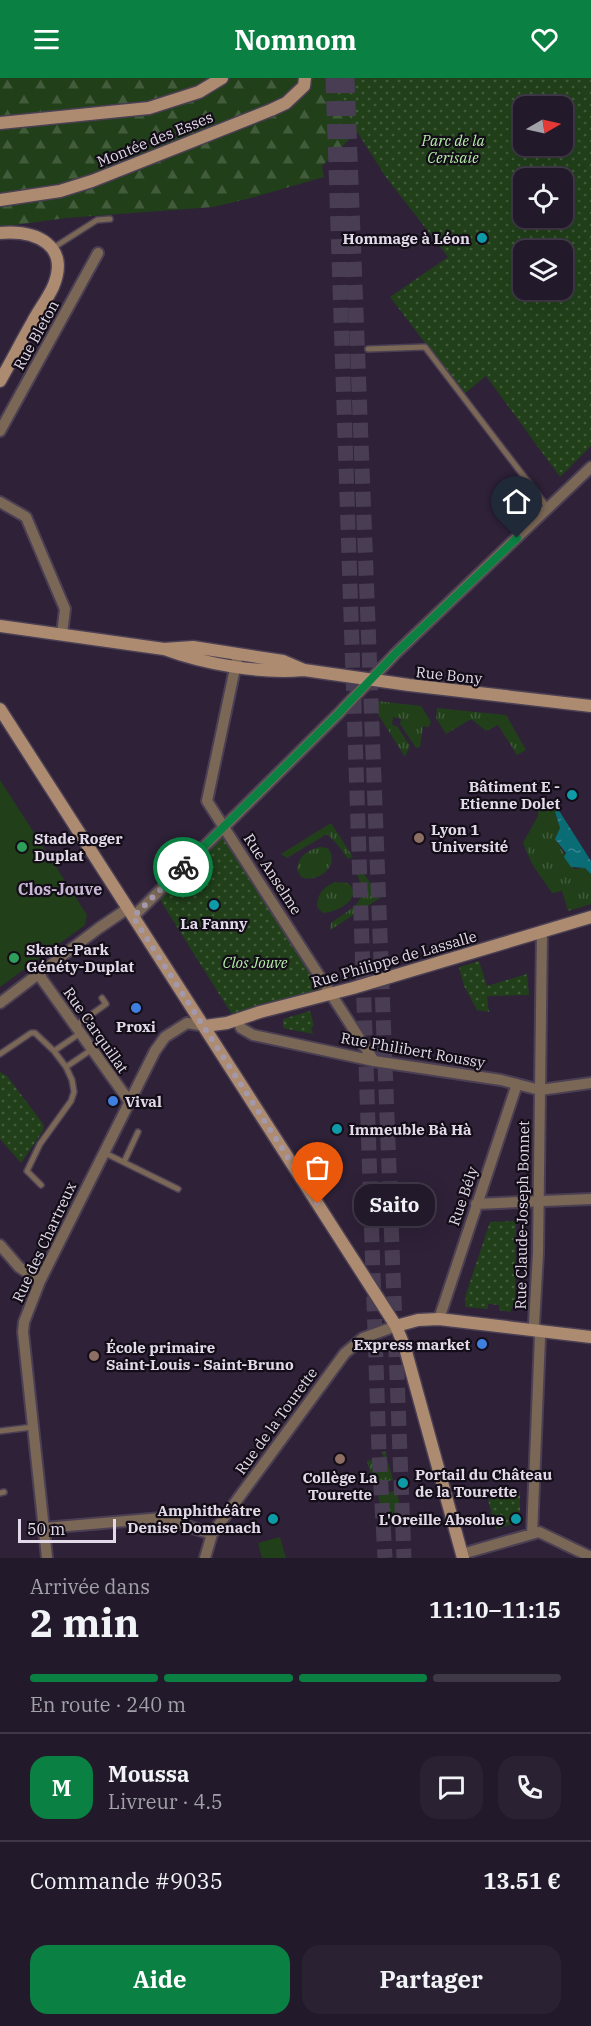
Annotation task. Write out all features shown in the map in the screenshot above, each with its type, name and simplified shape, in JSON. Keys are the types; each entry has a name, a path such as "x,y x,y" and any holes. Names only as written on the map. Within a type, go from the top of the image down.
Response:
{"main road":[{"name":"Montée des Esses","path":"0,123 149,108 200,92 222,78"},
{"name":"Montée des Esses","path":"0,200 60,191 92,181 272,110 286,103 304,86 305,78"},
{"path":"0,233 28,234 44,239 53,248 57,258 53,287 0,381"},
{"name":"Rue Bony","path":"0,626 164,649 190,658 237,660 281,672 304,670 591,706"},
{"path":"0,709 396,1326 405,1348 462,1556"},
{"name":"Rue Philippe de Lassalle","path":"205,1026 216,1026 238,1020 591,917"},
{"path":"396,1326 418,1320 439,1319 591,1337"}],"street":[{"name":"Rue Bleton","path":"0,431 98,253"},
{"path":"0,1003 99,928 130,913 224,826 372,680 396,653 591,467"},
{"path":"0,502 26,517 64,609 62,634"},
{"name":"Rue Anselme","path":"237,660 207,801 374,1061"},
{"name":"Rue Claude-Joseph Bonnet","path":"532,1534 540,1343 534,1324 542,931"},
{"name":"Rue Carquillat","path":"39,975 76,1030 129,1101"},
{"name":"Rue Philibert Roussy","path":"238,1020 241,1028 253,1035 374,1061 501,1080 540,1090 591,1083"},
{"name":"Rue des Chartreux","path":"47,1558 23,1332 24,1322 40,1281 103,1152 165,1037 187,1023 205,1026"},
{"name":"Rue Bély","path":"439,1319 517,1084"},
{"path":"476,1204 591,1199"},
{"path":"0,1245 19,1267 40,1281"},
{"name":"Rue de la Tourette","path":"205,1558 212,1534 345,1353 363,1338 396,1326"},
{"path":"44,1528 162,1518 212,1534"},
{"path":"462,1556 539,1532 591,1553"}],"lane":[{"path":"53,248 97,220 110,219"},
{"path":"368,349 425,347 549,509"},
{"path":"54,1051 106,1004 102,998"},
{"path":"0,1054 31,1033 35,1033 54,1051 66,1067 74,1086 71,1101 40,1144 27,1171 41,1185"},
{"path":"66,1067 91,1050"},
{"path":"124,1162 138,1132"},
{"path":"103,1152 178,1189"},
{"path":"0,1431 33,1427"}],"green space":[{"path":"0,78 323,78 357,132 322,166 324,177 247,199 213,207 66,218 0,227"},
{"name":"Parc de la Cerisaie","path":"323,78 591,78 591,446 560,477 486,376 464,394 390,297 448,257 385,176"},
{"path":"369,700 421,706 431,722 429,727 423,726 420,747 416,748 400,724 401,719 393,717 392,725 397,726 410,746 405,757"},
{"path":"437,708 506,715 526,750 517,755 498,725 486,731 471,719 446,734 436,718"},
{"name":"Stade Roger Duplat","path":"0,780 87,915 85,925 0,987"},
{"path":"554,802 558,809 555,813 560,828 555,839 574,869 585,868 591,874 591,904 568,911 562,891 552,893 532,864 523,843 538,812"},
{"path":"331,823 353,857 348,859 327,834 287,858 281,854"},
{"name":"Clos Jouve","path":"224,827 332,993 236,1021 157,895"},
{"path":"320,847 328,848 332,861 330,866 326,872 314,878 301,877 297,870 302,857"},
{"path":"357,863 380,898 330,930 331,923 359,901 361,887 353,867"},
{"path":"335,882 348,883 353,894 347,904 323,913 317,907 318,898 327,886"},
{"path":"479,961 487,986 527,974 529,995 487,996 489,1012 477,1010 464,986 459,967"},
{"path":"310,1011 314,1025 311,1028 313,1034 283,1028 283,1019"},
{"path":"0,1072 7,1076 44,1125 43,1131 21,1163 0,1139"},
{"path":"516,1221 515,1301 510,1312 499,1310 499,1305 488,1304 488,1309 465,1307 466,1294 490,1222"},
{"path":"385,1451 393,1480 374,1485 367,1461 383,1457 382,1452"},
{"path":"396,1490 404,1519 385,1524 378,1496"},
{"path":"520,1491 520,1522 496,1529 488,1500"},
{"path":"280,1537 286,1558 262,1558 258,1543"}],"water":[{"path":"558,809 591,861 591,874 585,868 571,867 564,857 566,853 555,839 560,828 555,812"}],"tunnel":[{"path":"333,78 379,1452 385,1558"},
{"path":"347,78 404,1558"}],"way so far":[{"path":"183,867 133,917 318,1204"}],"place":[{"name":"Hommage à Léon","path":"482,238"},
{"name":"Bâtiment E - Etienne Dolet","path":"572,795"},
{"name":"Lyon 1 Université","path":"419,838"},
{"name":"Stade Roger Duplat","path":"22,847"},
{"name":"La Fanny","path":"214,905"},
{"name":"Skate-Park Généty-Duplat","path":"14,958"},
{"name":"Proxi","path":"136,1008"},
{"name":"Vival","path":"113,1101"},
{"name":"Immeuble Bà Hà","path":"337,1129"},
{"name":"Saito","path":"318,1204"},
{"name":"Express market","path":"482,1344"},
{"name":"École primaire Saint-Louis - Saint-Bruno","path":"94,1356"},
{"name":"Collège La Tourette","path":"340,1459"},
{"name":"Portail du Château de la Tourette","path":"403,1483"},
{"name":"Amphithéâtre Denise Domenach","path":"273,1519"},
{"name":"L'Oreille Absolue","path":"516,1519"}],"district":[{"name":"Clos-Jouve","path":"60,889"}],"route":[{"path":"183,867 372,680 396,653 517,538"}]}
